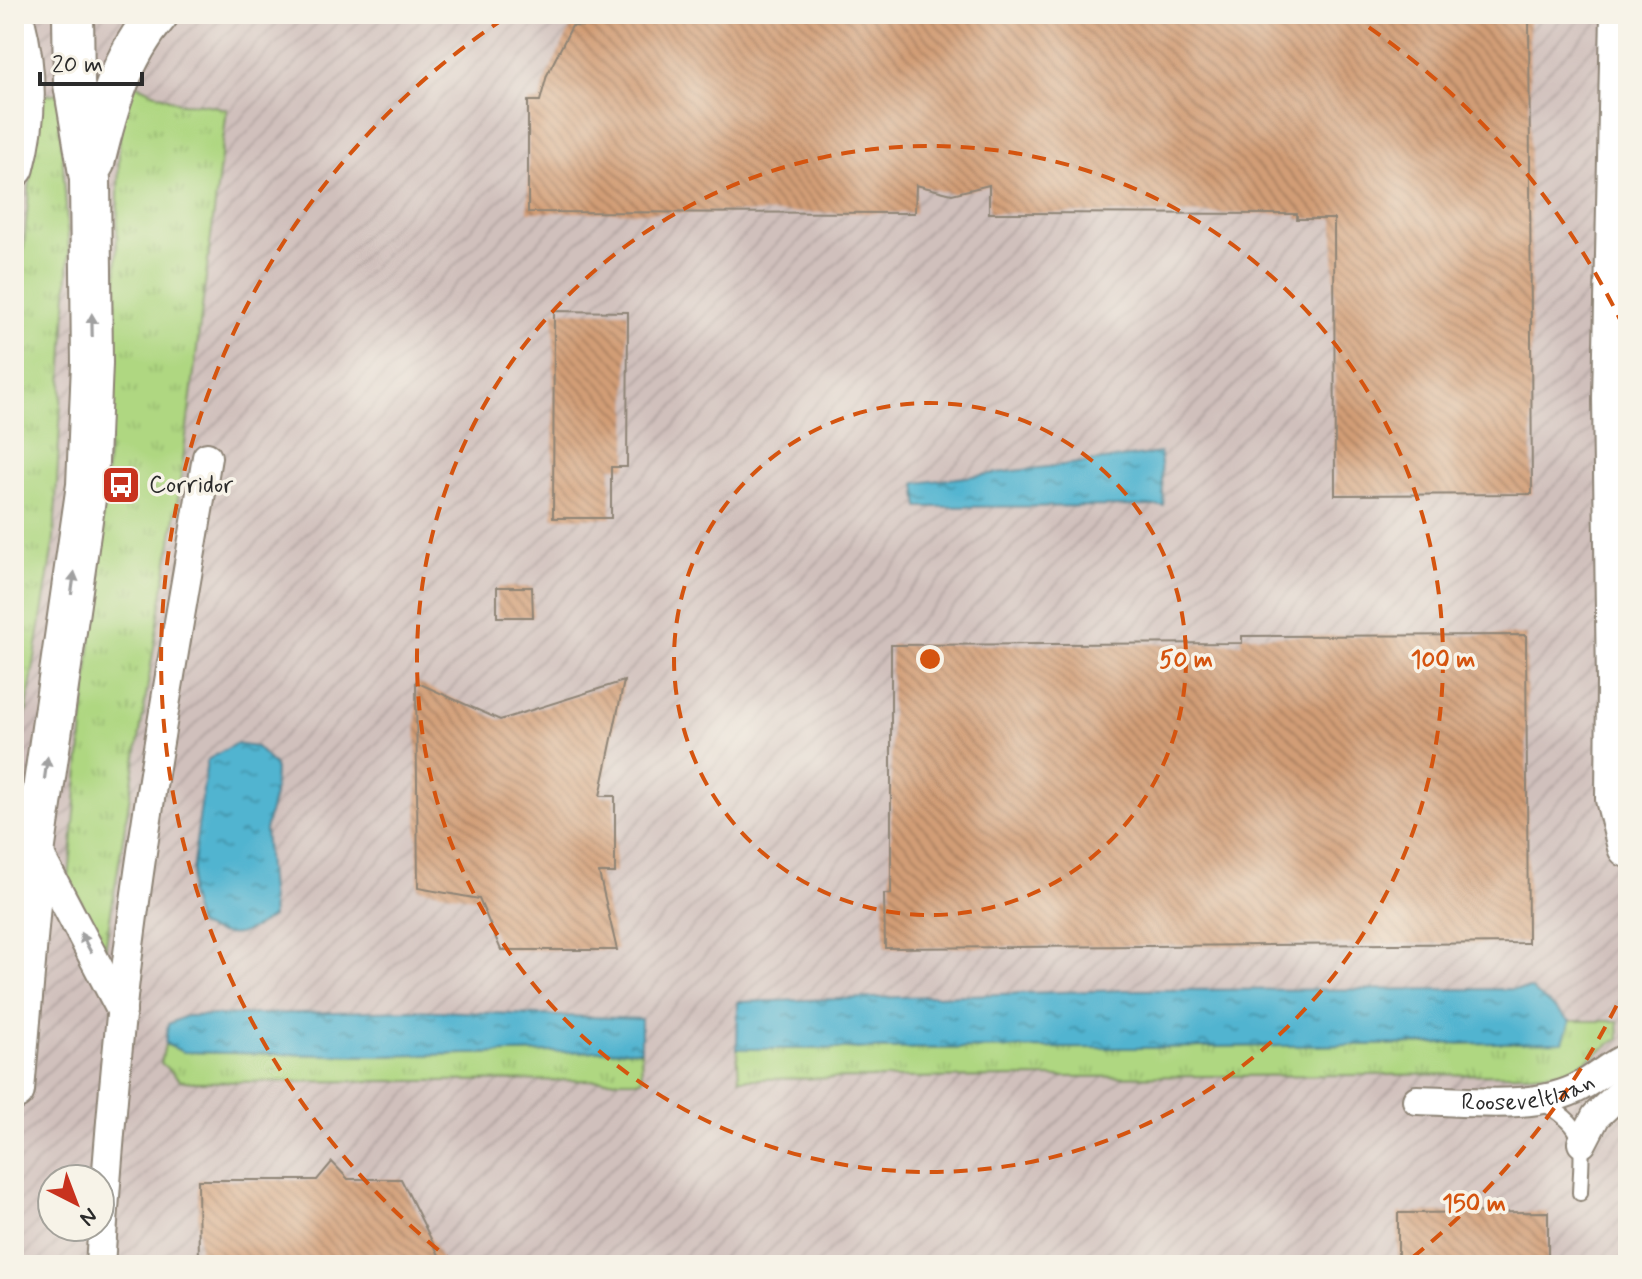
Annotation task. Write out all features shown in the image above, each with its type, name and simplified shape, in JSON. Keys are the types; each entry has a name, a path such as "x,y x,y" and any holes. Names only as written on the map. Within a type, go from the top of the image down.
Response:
{"main road":[{"path":"14,1090 35,846 87,485 92,363 90,179 74,84 73,14"},
{"path":"90,179 114,89 146,28 158,14"},
{"path":"1621,14 1613,399 1623,683 1616,799 1628,847"},
{"path":"14,21 22,58 24,95 23,133 14,167"}],"street":[{"path":"100,1265 122,1012 169,680 207,457"},
{"path":"35,846 122,1012"},
{"name":"Rooseveltlaan","path":"1417,1100 1540,1101 1581,1087 1607,1067 1628,1057"},
{"name":"Rooseveltlaan","path":"1582,1143 1596,1116 1628,1086"}],"lane":[{"path":"1540,1101 1574,1125 1582,1143 1580,1193"}],"shaded area":[{"path":"14,14 1628,14 1628,1265 14,1265"}],"green space":[{"path":"130,82 179,103 227,109 179,492 105,949 69,878 114,387 120,107"},
{"path":"58,93 69,252 54,538 14,790 14,351 38,97"},
{"path":"1570,1021 1618,1021 1619,1038 1571,1071 1533,1074 739,1079 737,1049 1138,1048 1562,1042"},
{"path":"165,1044 184,1052 376,1056 641,1050 642,1080 192,1082 180,1080 161,1063"}],"water":[{"path":"1160,453 1164,506 919,507 916,483"},
{"path":"235,744 256,747 275,766 274,795 265,830 272,917 252,929 228,935 198,926 189,894 207,760"},
{"path":"1531,989 1570,1021 1563,1042 737,1049 738,1002 1127,990"},
{"path":"411,1010 641,1019 641,1050 376,1056 184,1052 165,1044 168,1024 186,1016"}],"building":[{"path":"605,14 916,14 916,17 990,17 990,14 1529,14 1532,494 1335,495 1334,219 1297,219 1297,214 989,213 989,185 952,194 916,185 915,213 528,212 528,101 540,101 547,75 572,26 605,27"},
{"path":"554,311 628,312 627,467 611,467 611,518 553,518"},
{"path":"497,587 532,587 533,617 497,617"},
{"path":"1526,635 1528,943 885,948 884,894 891,894 891,645 1242,643 1242,636"},
{"path":"624,681 600,796 615,796 615,873 599,873 617,950 501,950 479,899 418,888 416,682 500,720"},
{"path":"332,1162 348,1179 401,1179 444,1265 199,1265 198,1180 317,1180"},
{"path":"1548,1212 1548,1265 1398,1265 1398,1213"}],"place":[{"name":"Corridor","path":"121,485"}]}
